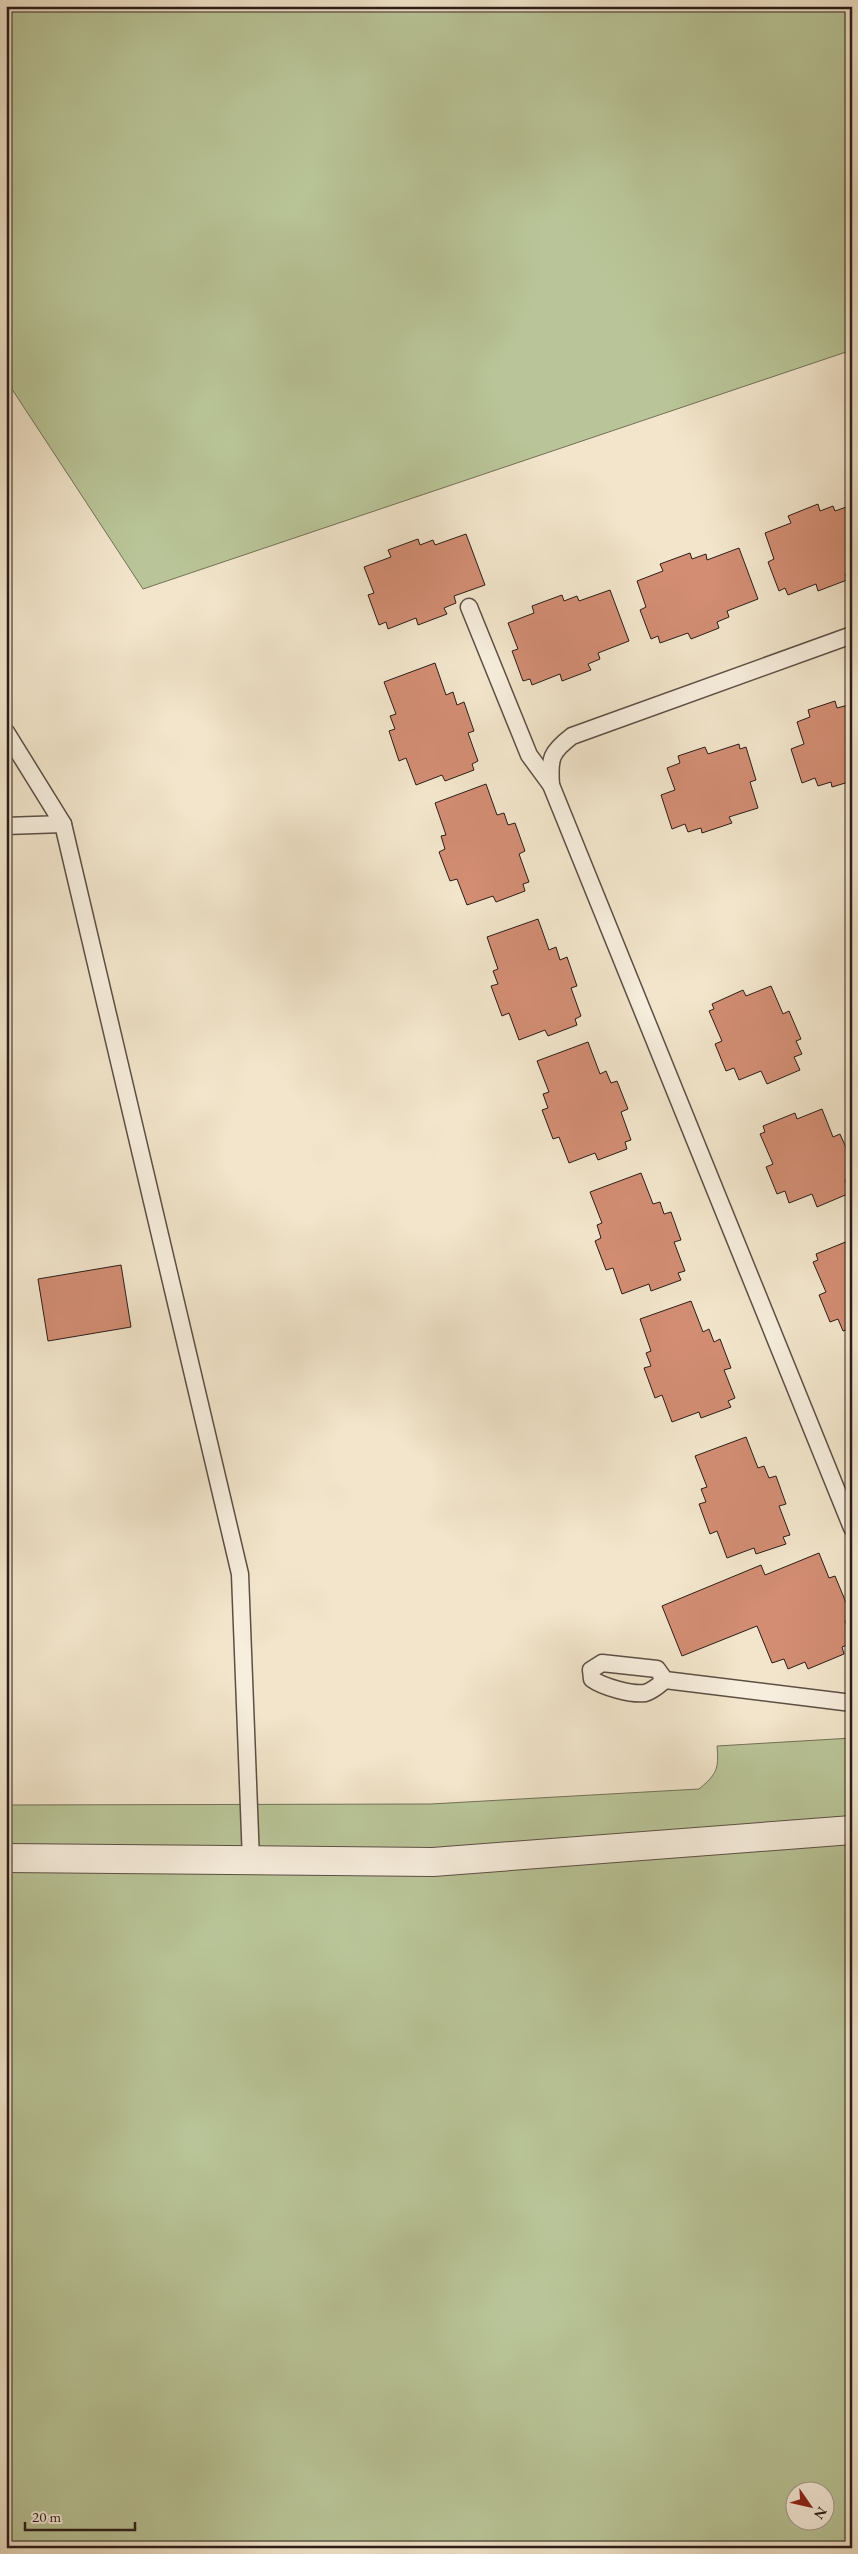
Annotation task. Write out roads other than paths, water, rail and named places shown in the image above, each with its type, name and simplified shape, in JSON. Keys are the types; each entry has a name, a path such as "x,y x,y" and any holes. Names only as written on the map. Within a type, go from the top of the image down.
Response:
{"street":[{"path":"6,1858 433,1862 852,1830"}],"lane":[{"path":"469,607 529,755 551,785 852,1528"},
{"path":"551,785 550,762 558,747 572,736 852,635"},
{"path":"6,732 63,824 240,1574 250,1861"},
{"path":"6,826 63,824"},
{"path":"665,1680 852,1703"}]}
